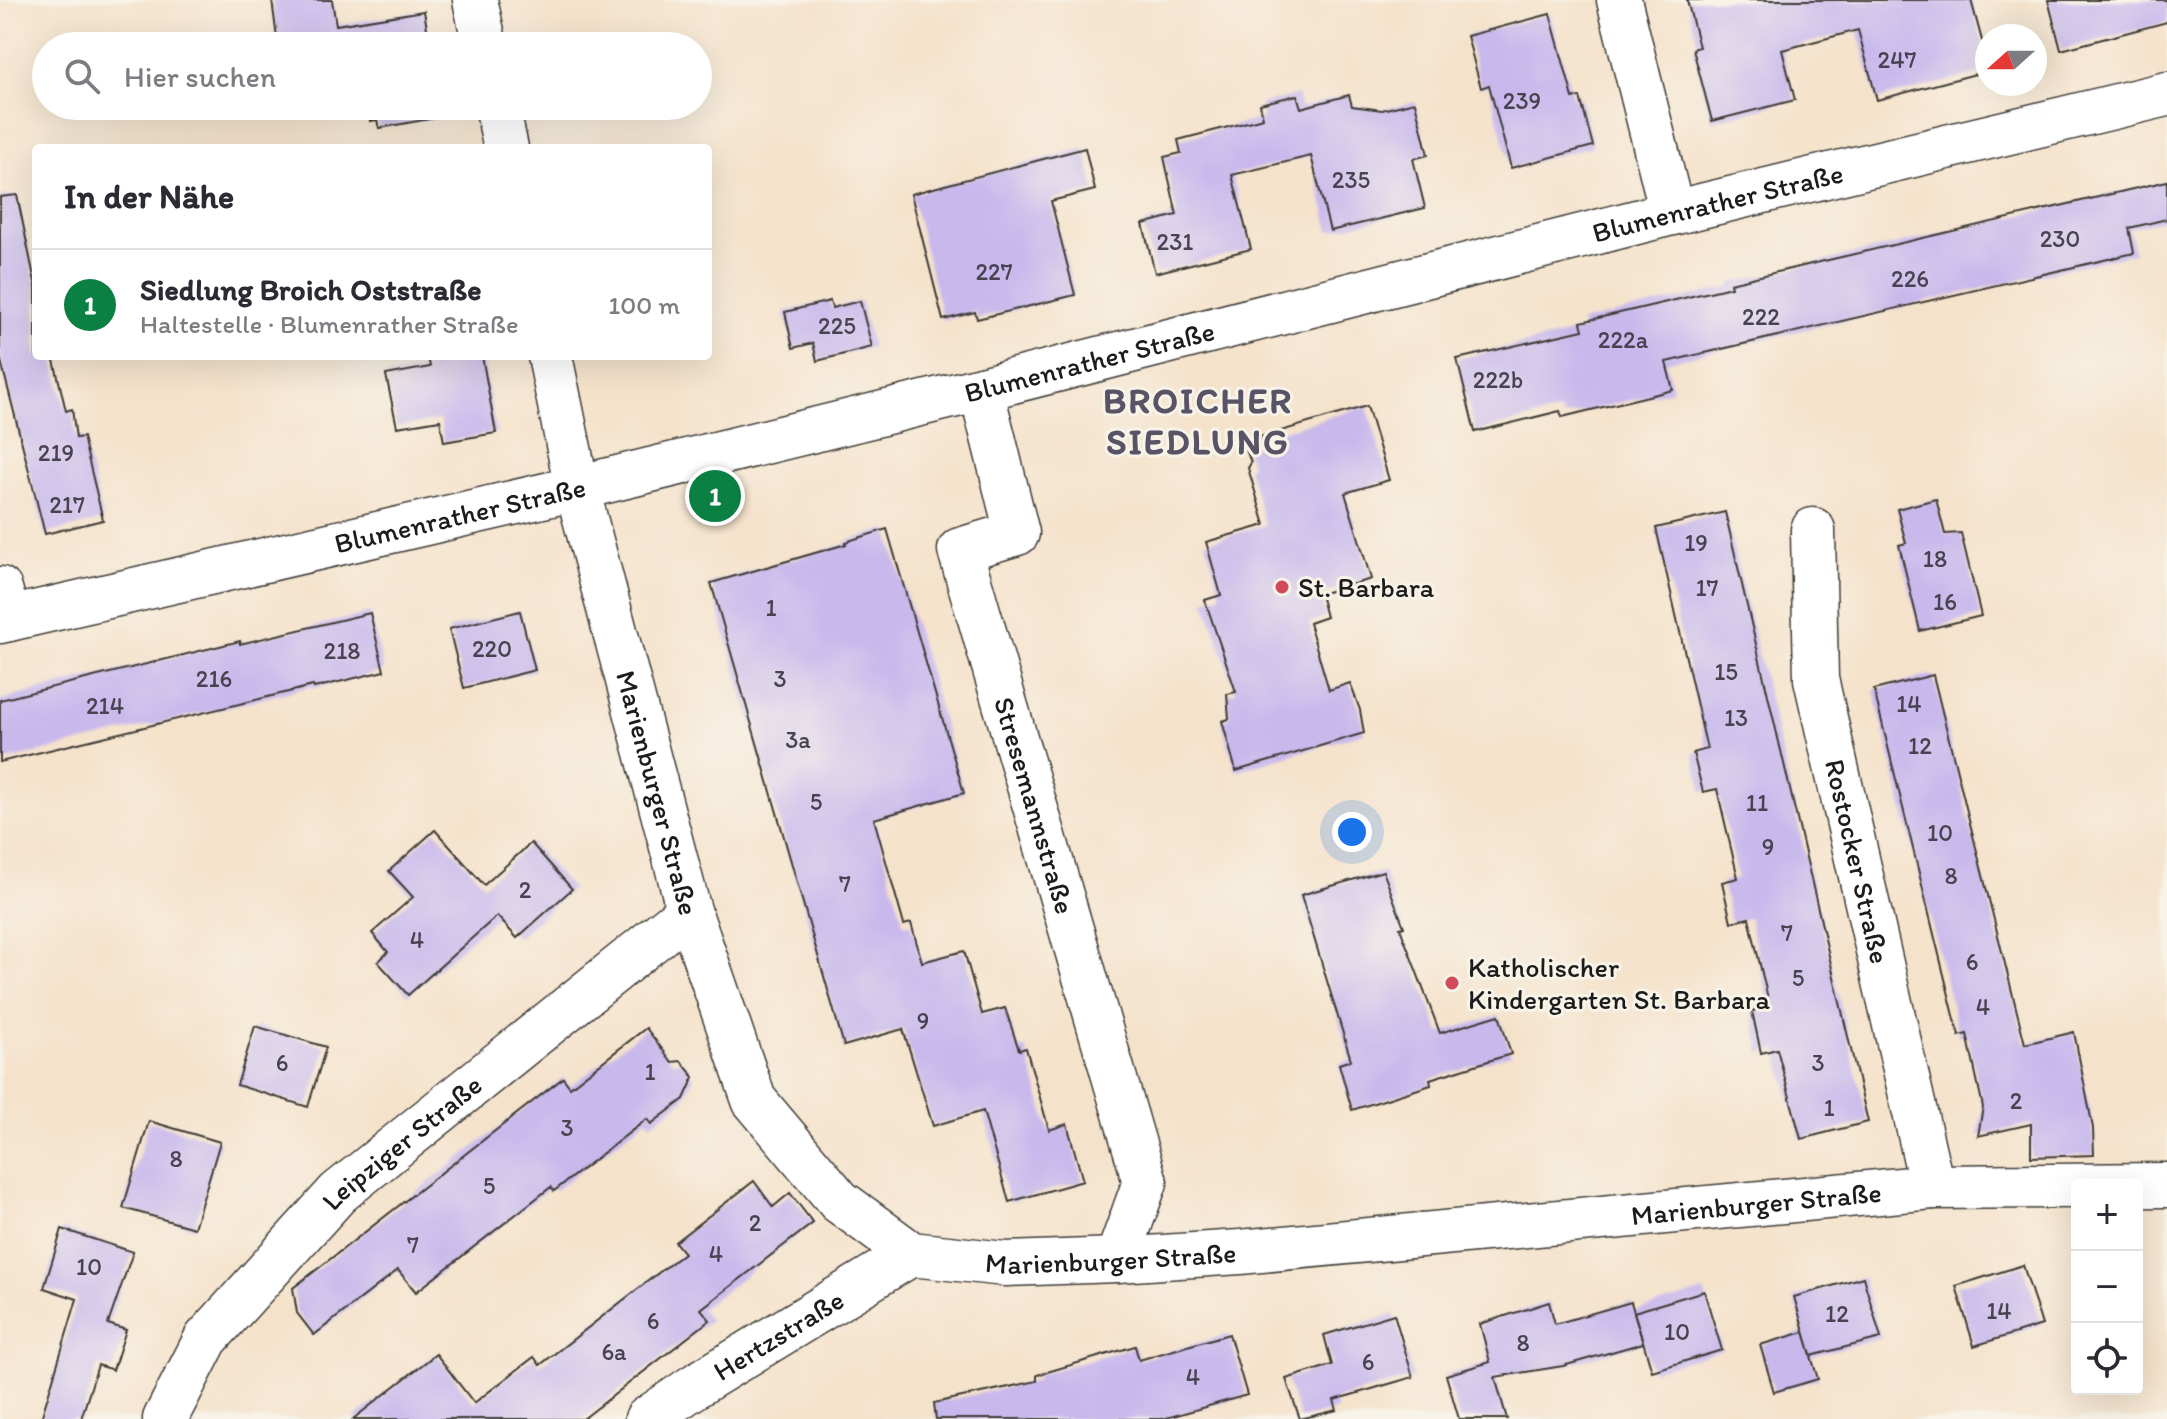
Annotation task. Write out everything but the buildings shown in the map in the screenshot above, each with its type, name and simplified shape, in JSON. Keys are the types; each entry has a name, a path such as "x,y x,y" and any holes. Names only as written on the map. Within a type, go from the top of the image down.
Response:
{"street":[{"path":"475,0 482,32"},
{"path":"1619,0 1672,213"},
{"name":"Blumenrather Straße","path":"3,610 577,488 1672,213 2167,94"},
{"path":"500,120 505,144"},
{"name":"Marienburger Straße","path":"551,360 577,488 689,911 754,1100 839,1201 911,1254 1005,1264 1117,1260 1240,1252 1932,1187 2167,1185"},
{"name":"Stresemannstraße","path":"981,389 1017,533 960,550 1145,1182 1117,1260"},
{"name":"Rostocker Straße","path":"1813,530 1816,679 1932,1187"},
{"name":"Leipziger Straße","path":"165,1419 206,1339 338,1193 689,911"},
{"name":"Hertzstraße","path":"647,1419 695,1386 911,1254"}],"place":[{"name":"Siedlung Broich Oststraße","path":"715,496"},
{"name":"St. Barbara","path":"1282,587"},
{"name":"Katholischer Kindergarten St. Barbara","path":"1452,983"}],"district":[{"name":"BROICHER SIEDLUNG","path":"1198,420"}]}
